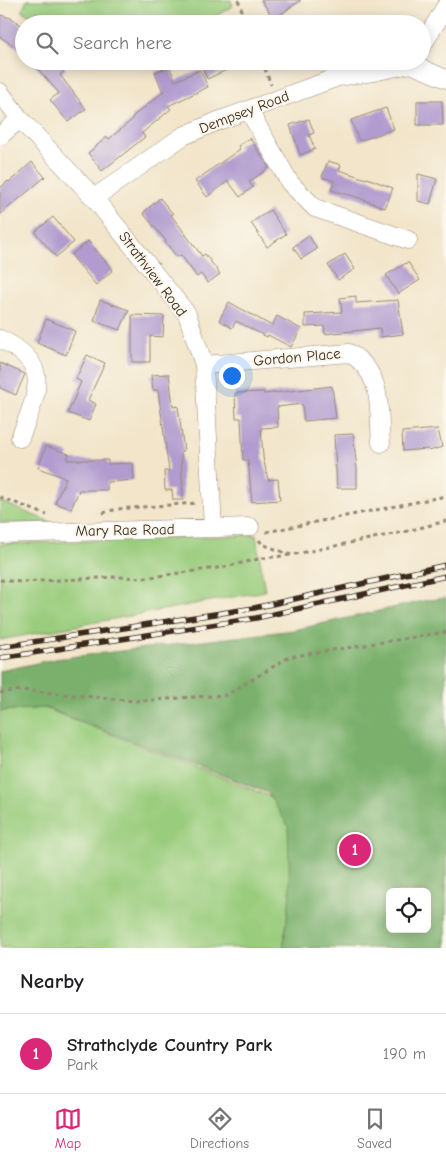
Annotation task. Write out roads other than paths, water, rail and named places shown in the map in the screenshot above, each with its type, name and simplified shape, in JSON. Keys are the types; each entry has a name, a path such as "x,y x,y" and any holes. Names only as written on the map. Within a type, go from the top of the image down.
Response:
{"street":[{"path":"431,31 446,6"},
{"name":"Dempsey Road","path":"94,198 183,136 338,77 382,70"},
{"path":"427,70 446,79"},
{"name":"Strathview Road","path":"0,92 20,119 94,198 186,314 204,365 213,528"},
{"path":"249,111 290,183 315,208 408,240"},
{"path":"0,136 20,119"},
{"path":"0,338 20,350 32,362 36,373 37,394 20,438"},
{"name":"Gordon Place","path":"204,365 349,353 359,359 368,369 376,384 381,443"},
{"name":"Mary Rae Road","path":"0,534 213,528 253,531"}],"railway":[{"path":"0,647 254,608 446,565"},
{"path":"0,658 256,618 446,576"}],"place":[{"name":"Strathclyde Country Park","path":"355,850"}]}
